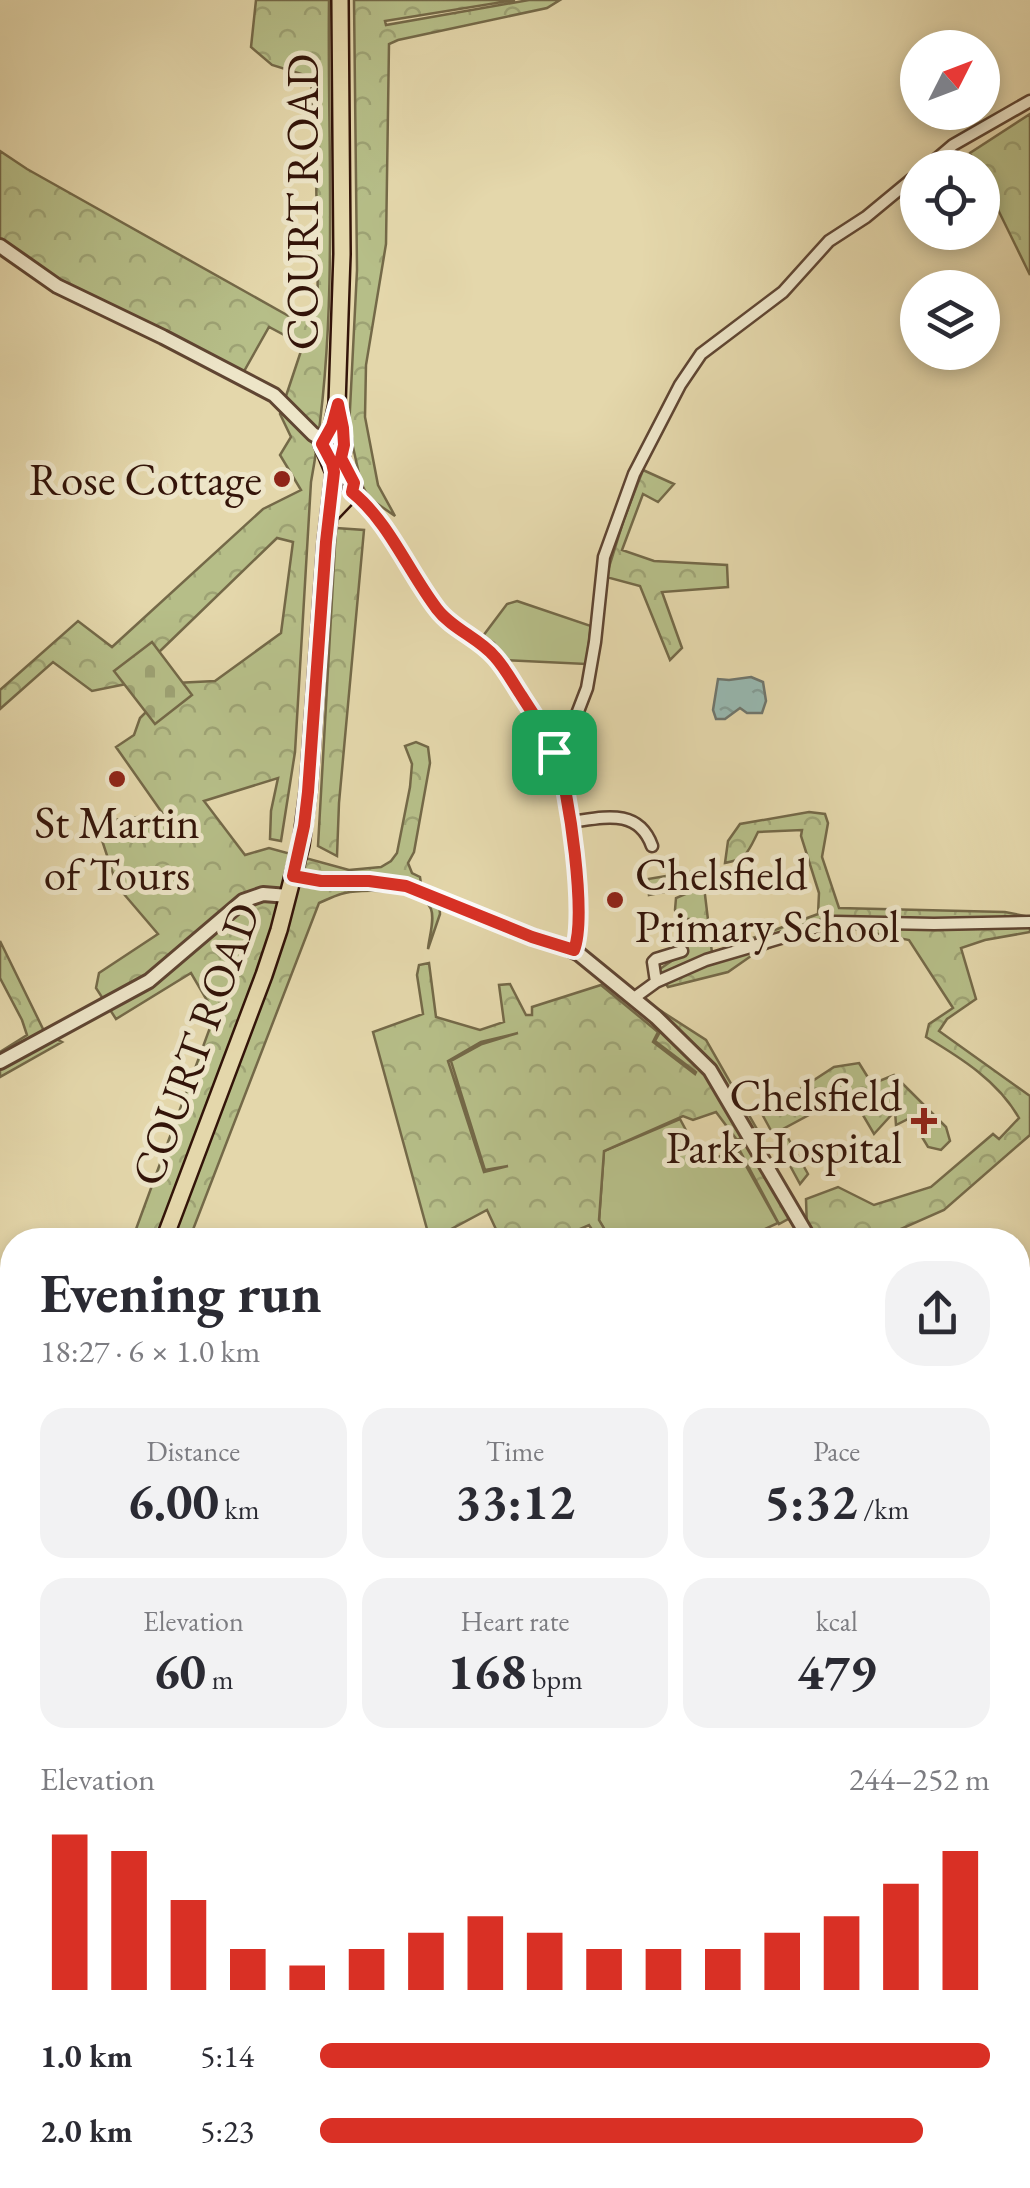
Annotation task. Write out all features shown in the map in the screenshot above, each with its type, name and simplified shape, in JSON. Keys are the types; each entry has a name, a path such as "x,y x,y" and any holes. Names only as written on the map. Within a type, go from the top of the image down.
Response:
{"main road":[{"name":"COURT ROAD","path":"169,1228 268,964 304,826 334,469 332,443 342,419 338,404 342,254 340,0"},
{"name":"COURT ROAD","path":"332,443 350,488"},
{"path":"330,515 350,488 340,475 332,484"}],"street":[{"path":"947,150 1030,101"},
{"path":"554,752 565,741 584,701 604,557 634,474 680,386 701,354 784,292 829,241 900,189"},
{"path":"0,246 57,286 274,395 313,434 332,443"},
{"path":"350,488 383,526 438,611 500,663 554,752 570,822 578,901 574,950"},
{"path":"570,822 626,819 644,830 652,846"},
{"path":"293,876 406,886 574,950 634,998 714,1074 803,1228"},
{"path":"0,1062 149,981 250,897 269,893 288,896"},
{"path":"634,998 656,982 706,960 835,922 1030,922"},
{"path":"656,982 656,958 682,951"}],"green space":[{"path":"256,0 329,0 326,363 311,482 295,752 281,841 270,839 278,778 204,801 245,855 269,848 349,870 381,867 397,853 412,764 405,746 416,742 428,747 430,763 414,852 408,863 412,873 420,877 422,890 439,902 440,914 428,949 432,913 426,902 416,897 362,891 319,903 194,1228 136,1228 215,1014 191,973 116,1019 96,988 99,973 158,934 117,886 96,822 163,814 116,747 134,735 140,718 175,683 215,681 281,633 293,542 277,538 126,684 92,691 53,662 0,709 0,690 78,621 112,647 263,509 301,490 280,455 291,437 280,414 303,345 269,327 243,373 60,284 0,241 0,151 294,319 318,312 311,77 272,65 251,47"},
{"path":"354,0 515,0 385,21 386,25 529,0 560,0 547,8 389,44 386,244 366,365 365,417 378,485 395,516 369,498 361,483 349,429 357,270"},
{"path":"1030,114 1030,275 1000,214 1000,150 975,150"},
{"path":"643,470 674,484 658,502 643,494 622,550 654,561 727,565 728,587 662,592 682,648 670,660 640,586 606,577"},
{"path":"336,528 364,530 337,856 318,846"},
{"path":"517,601 591,626 586,664 505,660 494,643 483,636 507,604"},
{"path":"152,642 192,695 155,724 114,671"},
{"path":"809,812 825,814 828,823 822,857 839,908 1005,912 1030,917 1030,932 961,948 976,999 947,1019 939,1031 1030,1096 1030,1135 944,1210 903,1228 807,1228 806,1199 838,1187 874,1205 931,1187 993,1134 999,1139 1019,1118 990,1082 926,1037 929,1024 953,1008 909,940 824,923 751,956 728,972 668,987 657,971 683,953 692,941 689,919 679,919 675,910 676,898 688,893 685,888 649,895 648,879 702,870 712,953 818,914 819,893 802,830 758,832 746,854 725,863 728,841 740,824"},
{"path":"0,941 45,1033 62,1042 0,1077 0,1052 27,1035 0,978"},
{"path":"429,963 436,1017 480,1030 504,1022 499,985 510,984 526,1015 532,1015 532,1007 601,985 658,1032 653,1042 695,1074 655,1041 660,1032 661,1011 706,1040 758,1131 737,1140 716,1112 693,1120 683,1116 604,1151 599,1220 604,1228 495,1228 487,1210 453,1228 427,1228 373,1032 423,1014 419,965","holes":["518,1033 482,1044 451,1061 485,1170 508,1166 484,1172 448,1061 481,1042"]},
{"path":"859,1063 872,1084 894,1075 946,1127 950,1141 941,1150 928,1147 922,1137 929,1128 914,1116 896,1125 895,1111 874,1134 850,1093 783,1129 808,1174 800,1184 762,1114 834,1067"},
{"path":"680,1119 704,1164 736,1148 778,1223 767,1228 603,1228 599,1221 604,1151"},
{"path":"747,1145 790,1218 779,1224 739,1149"}],"water":[{"path":"751,677 763,682 766,701 762,713 747,713 740,708 725,719 716,719 713,710 718,679"}],"place":[{"name":"Rose Cottage","path":"282,479"},
{"name":"St Martin of Tours","path":"117,779"},
{"name":"Chelsfield Primary School","path":"615,900"},
{"name":"Chelsfield Park Hospital","path":"924,1121"}],"route":[{"path":"338,404 344,445 341,458 354,483 352,492 383,526 438,611 500,663 554,752 564,785 577,883 574,950 406,886 293,876 308,792 334,472 322,444 338,404"}]}
